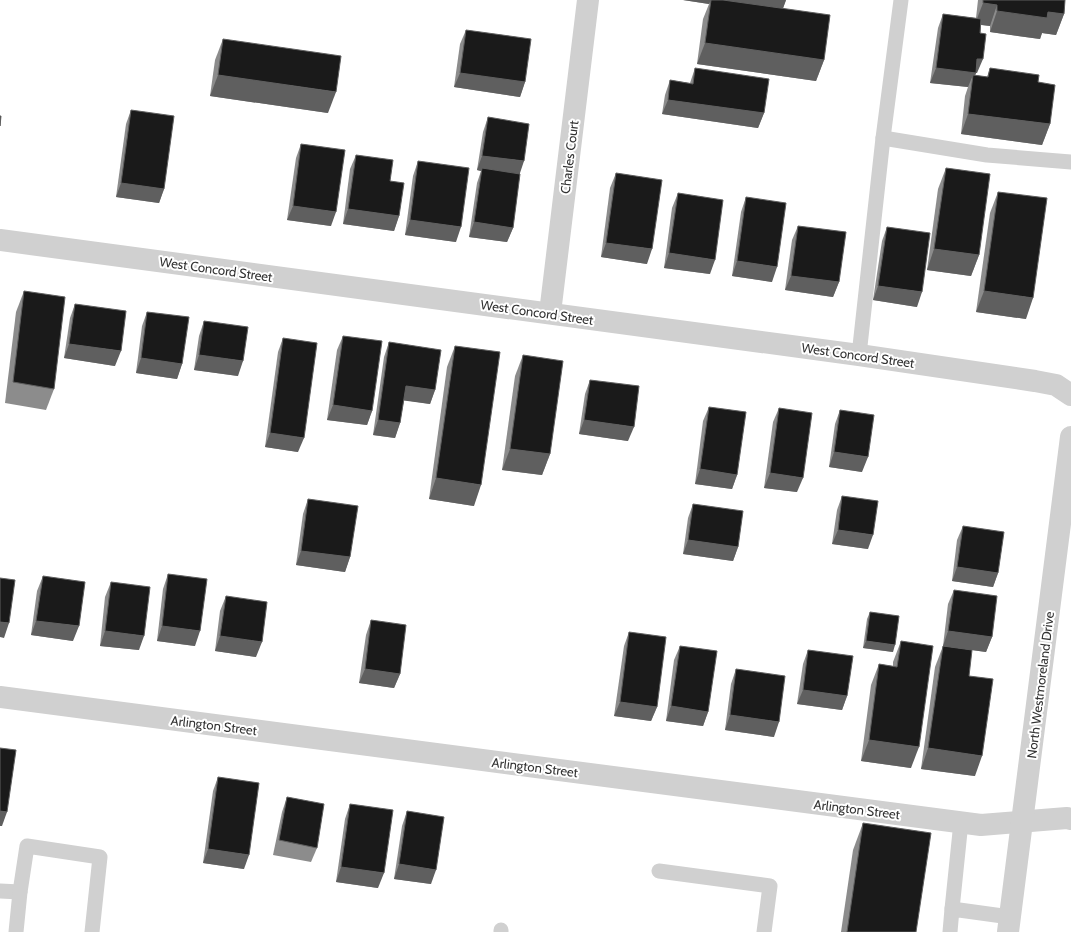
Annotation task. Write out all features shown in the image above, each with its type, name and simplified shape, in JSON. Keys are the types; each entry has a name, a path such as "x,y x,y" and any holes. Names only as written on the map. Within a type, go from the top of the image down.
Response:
{"street":[{"name":"Charles Court","path":"550,313 588,0"},
{"name":"West Concord Street","path":"0,240 859,355 1035,381 1056,385 1071,395"},
{"name":"North Westmoreland Drive","path":"1009,925 1071,437"},
{"name":"Arlington Street","path":"0,697 981,825 1067,818 1071,819"}],"lane":[{"path":"859,355 883,138 901,0"},
{"path":"883,138 987,155 1071,162"},
{"path":"950,932 961,822"},
{"path":"16,932 27,846 100,857 92,932"},
{"path":"659,871 770,886 764,932"},
{"path":"0,890 20,892"},
{"path":"952,909 1009,925"}],"building":[{"path":"711,0 723,0 830,15 824,60 705,43"},
{"path":"983,0 1065,0 1064,14 1048,12 1047,18 997,11 997,5 983,3"},
{"path":"943,14 981,19 980,33 986,34 983,59 977,59 976,73 936,68"},
{"path":"466,30 531,39 525,82 460,73"},
{"path":"223,39 341,56 336,92 218,75"},
{"path":"695,68 769,79 764,113 668,100 670,80 693,84"},
{"path":"990,68 1039,75 1038,82 1055,85 1050,124 968,114 973,75 988,77"},
{"path":"131,110 174,116 164,189 121,183"},
{"path":"488,117 529,124 524,161 482,156"},
{"path":"301,144 345,150 336,212 293,206"},
{"path":"356,155 393,160 390,181 404,183 399,216 348,209"},
{"path":"418,161 469,168 461,227 410,220"},
{"path":"482,168 520,174 513,228 474,222"},
{"path":"946,168 990,174 979,255 934,249"},
{"path":"616,173 662,180 652,249 606,243"},
{"path":"998,192 1047,198 1033,298 984,291"},
{"path":"678,193 723,200 715,260 669,253"},
{"path":"746,197 786,203 777,267 737,261"},
{"path":"798,226 846,232 839,282 791,276"},
{"path":"887,227 930,233 922,292 878,286"},
{"path":"24,291 65,297 54,389 13,382"},
{"path":"75,304 126,311 121,351 69,344"},
{"path":"147,312 189,317 182,364 141,358"},
{"path":"204,321 248,327 243,361 199,355"},
{"path":"343,336 382,341 372,411 333,405"},
{"path":"283,338 317,343 304,438 270,433"},
{"path":"389,342 441,350 435,390 406,386 400,423 378,420"},
{"path":"455,346 500,352 481,485 436,478"},
{"path":"523,355 563,361 550,454 510,449"},
{"path":"590,380 639,386 634,427 584,420"},
{"path":"709,407 746,412 737,475 700,469"},
{"path":"779,408 812,413 803,478 770,473"},
{"path":"840,410 874,415 868,457 834,452"},
{"path":"842,496 878,501 873,535 838,530"},
{"path":"308,499 358,506 350,557 301,551"},
{"path":"693,504 743,511 738,547 688,540"},
{"path":"963,526 1004,532 998,573 957,567"},
{"path":"168,574 207,579 200,631 162,626"},
{"path":"43,576 85,582 79,626 36,621"},
{"path":"0,578 15,580 9,623 0,622"},
{"path":"111,582 150,587 144,636 105,631"},
{"path":"954,590 997,596 992,637 948,631"},
{"path":"226,596 267,602 262,642 220,636"},
{"path":"870,612 899,616 895,645 866,641"},
{"path":"371,620 406,625 400,674 365,669"},
{"path":"629,632 666,637 657,707 620,702"},
{"path":"901,641 933,646 919,747 869,740 879,664 897,667"},
{"path":"680,646 717,651 708,712 671,706"},
{"path":"943,646 972,650 969,676 993,679 982,756 928,748"},
{"path":"808,650 853,656 847,696 803,690"},
{"path":"736,669 785,676 779,722 730,715"},
{"path":"0,748 16,750 7,812 0,811"},
{"path":"218,777 259,783 249,855 208,849"},
{"path":"287,797 324,804 317,848 279,840"},
{"path":"350,804 393,810 384,873 341,867"},
{"path":"407,811 444,817 436,870 399,864"},
{"path":"863,823 931,833 916,932 847,932"}]}
